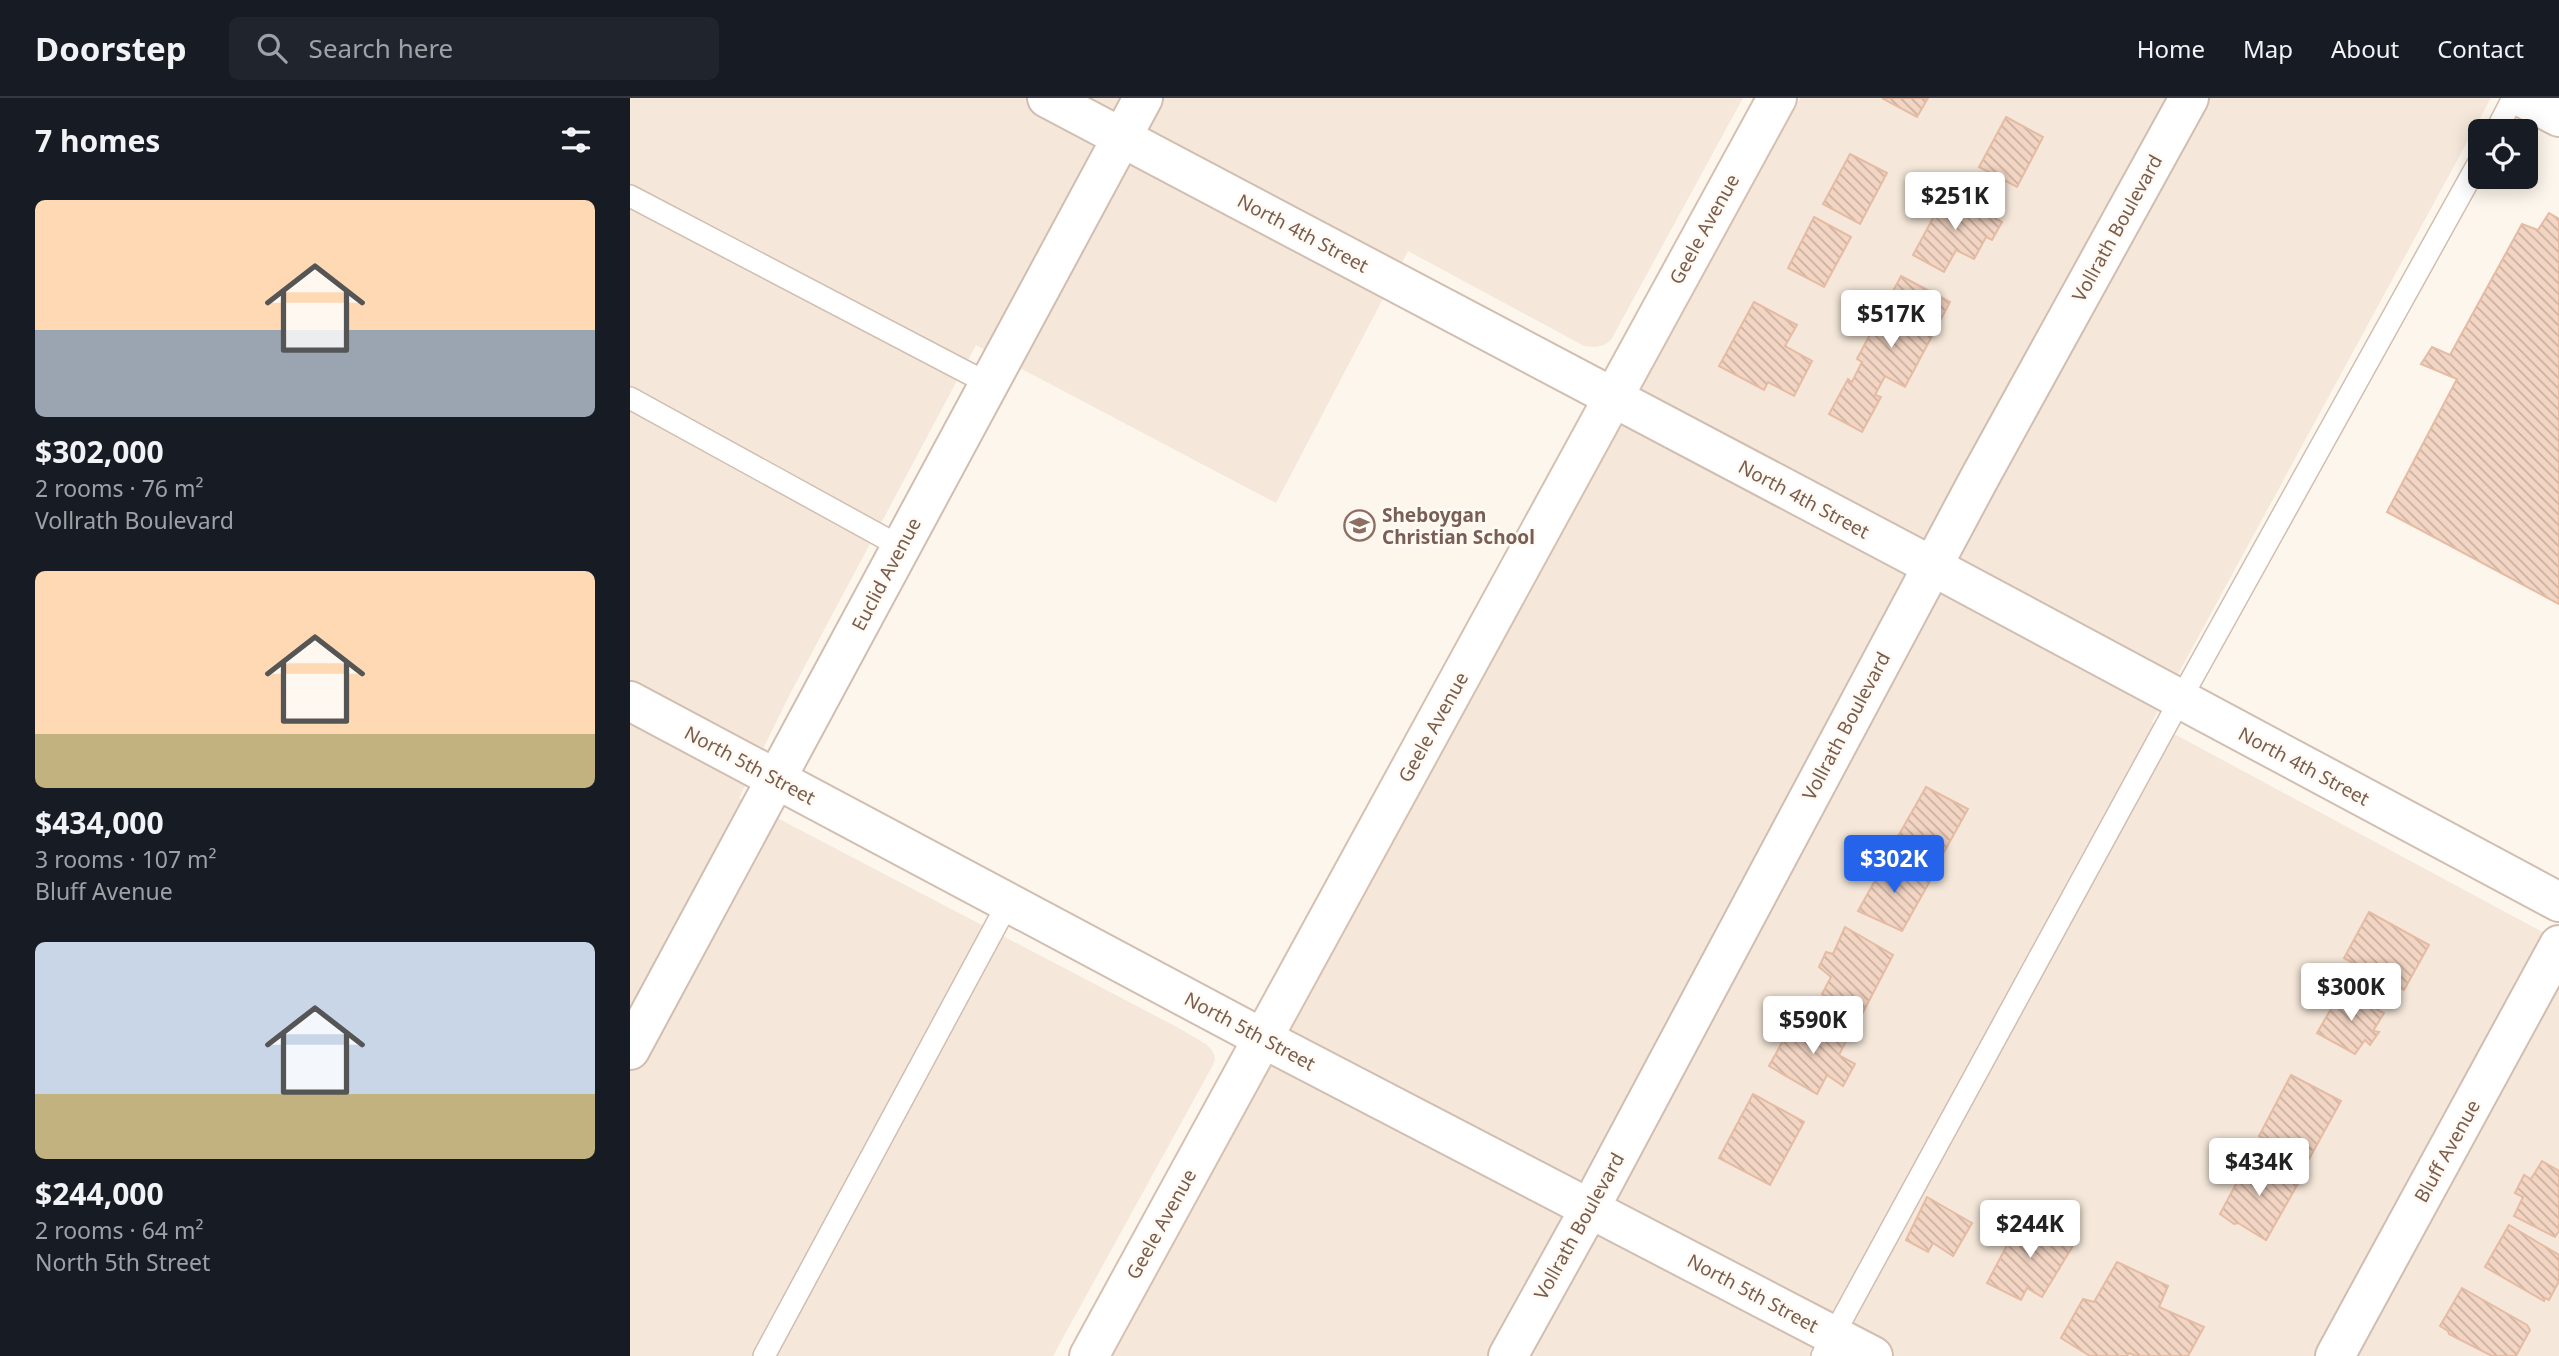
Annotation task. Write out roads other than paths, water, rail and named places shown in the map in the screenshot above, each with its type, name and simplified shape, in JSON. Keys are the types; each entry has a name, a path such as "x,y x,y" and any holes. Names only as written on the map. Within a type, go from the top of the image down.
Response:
{"street":[{"name":"North 4th Street","path":"1047,98 1932,566 2559,902"},
{"name":"Euclid Avenue","path":"634,1032 776,779 1143,98"},
{"name":"Geele Avenue","path":"1089,1356 1611,397 1777,98"},
{"name":"Vollrath Boulevard","path":"1507,1356 1590,1208 1932,566 2189,98"},
{"path":"2523,98 2559,117"},
{"name":"North 5th Street","path":"630,701 1262,1038 1590,1208 1828,1346 1873,1356"},
{"name":"Bluff Avenue","path":"2335,1356 2559,945"}],"lane":[{"path":"2502,119 2513,98"},
{"path":"1828,1346 2180,700 2468,182"},
{"path":"630,196 989,384"},
{"path":"630,398 901,547"},
{"path":"764,1356 1009,903"}],"place":[{"name":"Sheboygan Christian School","path":"1359,526"}]}
